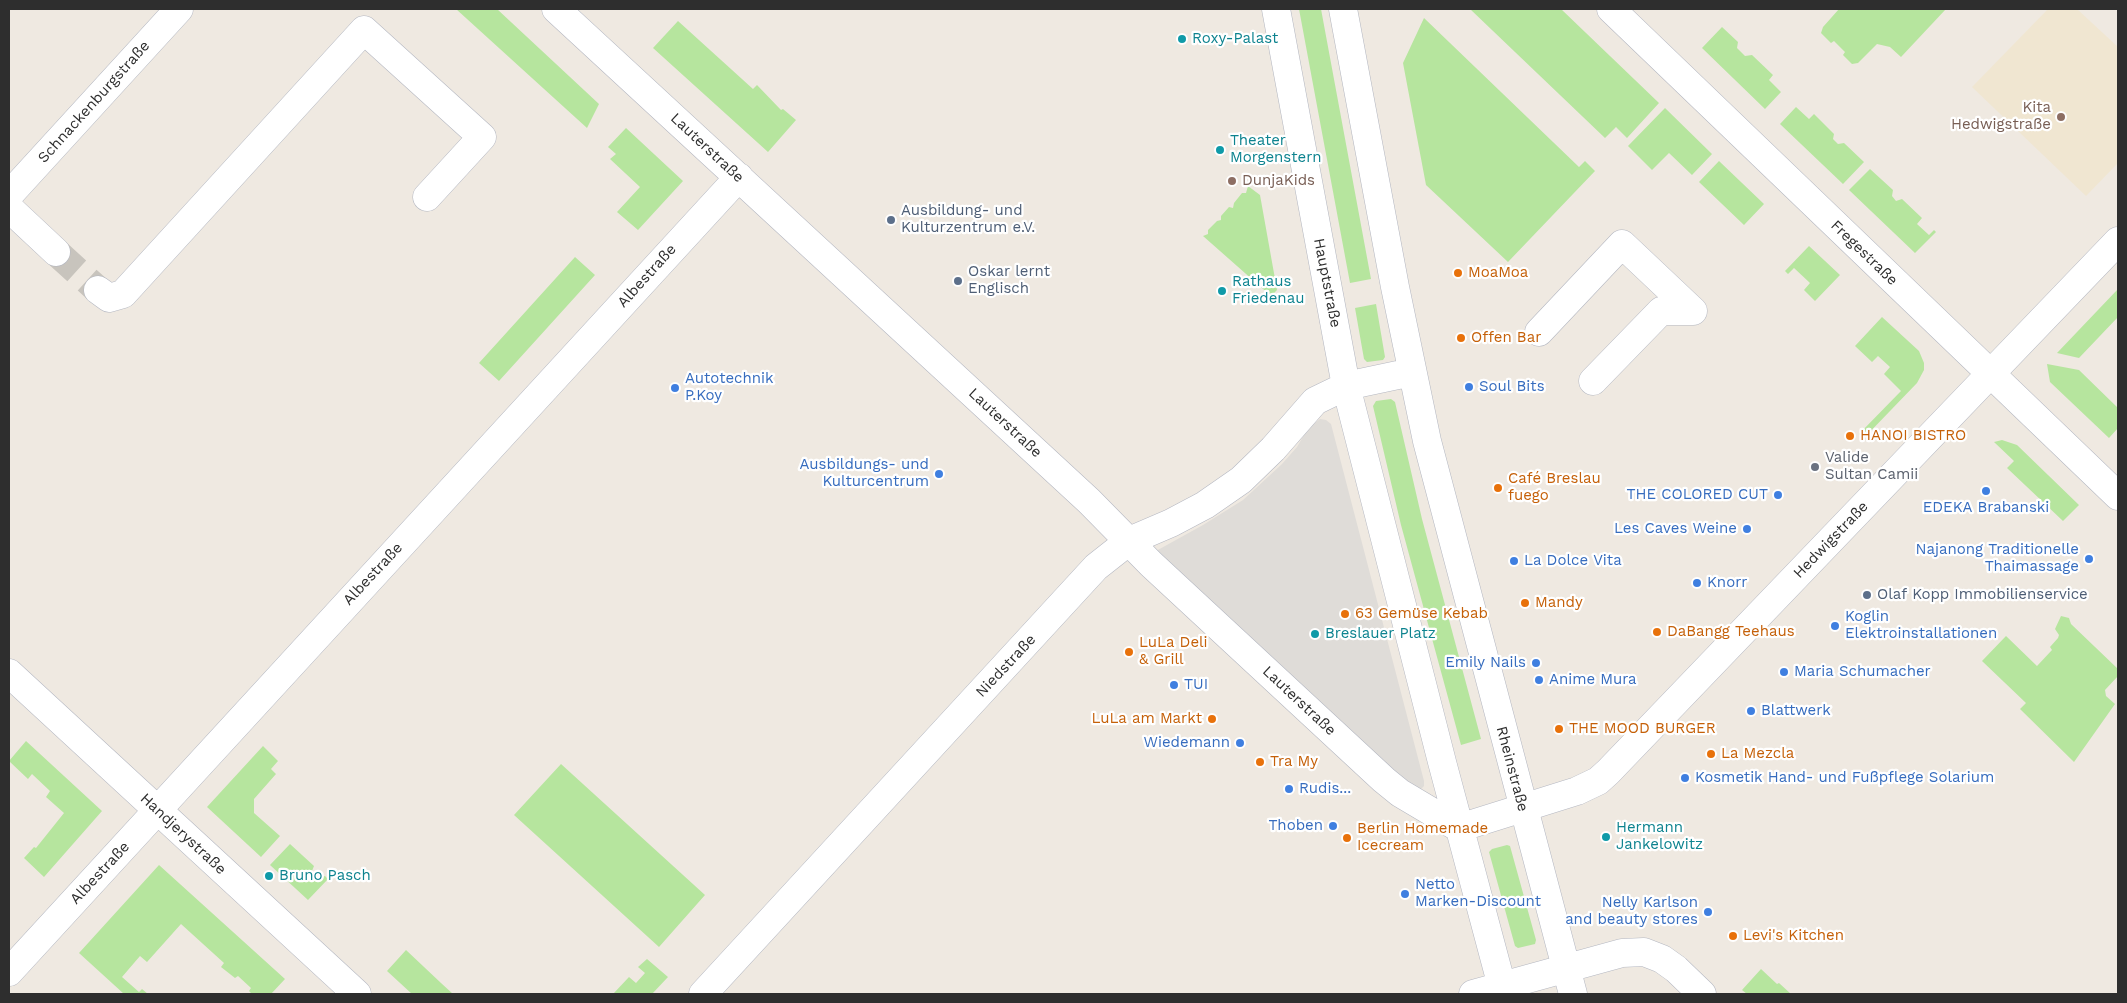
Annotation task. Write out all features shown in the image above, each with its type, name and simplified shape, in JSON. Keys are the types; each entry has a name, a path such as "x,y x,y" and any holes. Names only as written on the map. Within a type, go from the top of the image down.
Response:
{"street":[{"name":"Schnackenburgstraße","path":"9,195 180,9"},
{"name":"Lauterstraße","path":"556,9 1089,501 1151,564 1389,784 1400,793 1459,828"},
{"name":"Hauptstraße","path":"1276,9 1346,386 1459,828"},
{"path":"1342,9 1412,372"},
{"name":"Fregestraße","path":"1611,9 2118,496"},
{"path":"98,290 109,298 122,294 364,30 482,137 427,197"},
{"name":"Albestraße","path":"9,972 739,177"},
{"path":"9,208 56,252"},
{"name":"Hedwigstraße","path":"1459,828 1523,809 1588,786 1608,772 2118,240"},
{"path":"1539,332 1622,244 1693,311 1661,311 1593,381"},
{"name":"Niedstraße","path":"703,994 1088,576 1129,541 1171,523 1205,505 1241,480 1273,449 1314,401 1346,386 1412,372"},
{"name":"Rheinstraße","path":"1412,372 1428,449 1452,543 1573,994"},
{"name":"Handjerystraße","path":"9,674 357,994"},
{"path":"1459,828 1503,990"},
{"path":"1473,994 1503,990 1566,968 1622,953 1644,952 1662,959 1676,969 1702,994"}],"shaded area":[{"name":"Kita Hedwigstraße","path":"2048,9 2077,9 2118,47 2118,163 2086,196 1972,87"},
{"name":"Breslauer Platz","path":"1320,419 1326,420 1331,424 1424,781 1424,786 1419,791 1416,791 1156,551 1243,500 1282,464 1297,447 1308,428"}],"green space":[{"path":"456,9 497,9 599,104 587,128"},
{"path":"1299,9 1321,9 1371,279 1350,283"},
{"path":"1470,9 1561,9 1659,103 1627,138 1616,127 1605,138"},
{"path":"1839,9 1946,9 1901,57 1890,47 1877,44 1858,63 1852,64 1843,55 1845,52 1834,41 1831,43 1821,33 1823,27"},
{"path":"1424,18 1579,167 1585,161 1595,171 1508,262 1426,185 1403,63"},
{"path":"678,21 753,89 757,85 781,110 783,109 796,120 768,152 653,48"},
{"path":"1722,27 1738,42 1737,48 1745,56 1752,55 1773,75 1769,80 1781,92 1765,109 1702,48"},
{"path":"1796,107 1809,119 1814,114 1834,134 1833,139 1838,144 1844,143 1864,162 1843,184 1780,124"},
{"path":"1665,108 1712,154 1692,175 1669,153 1652,170 1628,146"},
{"path":"626,128 683,181 638,230 617,212 640,187 610,159 616,154 608,147"},
{"path":"1719,161 1764,204 1744,225 1699,182"},
{"path":"1870,169 1893,190 1892,196 1896,201 1902,199 1922,218 1917,224 1929,235 1934,230 1936,232 1915,253 1849,190"},
{"path":"1248,186 1260,195 1277,290 1271,296 1203,236 1208,234 1208,230 1217,221 1221,220 1221,216 1229,207 1233,208 1234,203 1242,193 1246,193"},
{"path":"1809,246 1840,275 1815,301 1804,290 1810,283 1794,268 1788,274 1785,271"},
{"path":"575,257 595,275 499,381 479,363"},
{"path":"2118,289 2118,317 2079,358 2057,353"},
{"path":"1376,304 1385,357 1383,360 1367,362 1364,359 1355,308"},
{"path":"1882,317 1919,351 1924,363 1924,370 1917,383 1864,438 1859,434 1901,391 1884,374 1890,367 1878,356 1872,362 1855,346"},
{"path":"2047,364 2079,370 2118,408 2118,428 2109,438 2050,382"},
{"path":"1391,399 1395,402 1422,519 1481,739 1461,745 1401,525 1373,406 1376,401"},
{"path":"2002,440 2017,445 2079,505 2063,521 2007,468 2014,461 1994,442"},
{"path":"2061,616 2069,618 2071,624 2118,669 2118,676 2105,690 2106,696 2115,704 2074,762 2020,709 2026,703 1982,661 2006,636 2037,666 2052,650 2050,647 2058,638 2059,635 2055,629"},
{"path":"26,741 102,811 44,877 24,858 34,847 36,848 64,813 46,797 50,791 32,774 28,779 9,761"},
{"path":"263,746 278,761 271,769 276,774 254,799 254,813 280,836 261,857 207,807"},
{"path":"561,764 705,895 659,947 514,815"},
{"path":"290,844 314,866 312,871 319,878 325,876 328,879 308,900 270,865"},
{"path":"1510,846 1536,940 1535,944 1518,948 1515,946 1489,852 1492,849"},
{"path":"159,865 285,979 271,994 252,994 249,991 251,988 238,976 235,978 221,967 224,963 181,924 147,962 140,956 122,977 139,992 142,989 148,994 124,994 79,953"},
{"path":"406,950 453,994 412,994 387,971"},
{"path":"647,959 668,977 652,994 613,994 629,977 636,983 645,973 638,967"},
{"path":"1761,969 1791,994 1747,994 1742,990"}],"tunnel":[{"path":"56,252 98,290"}],"place":[{"name":"Roxy-Palast","path":"1182,39"},
{"name":"Kita Hedwigstraße","path":"2061,117"},
{"name":"Theater Morgenstern","path":"1220,150"},
{"name":"DunjaKids","path":"1232,181"},
{"name":"Ausbildung- und Kulturzentrum e.V.","path":"891,220"},
{"name":"MoaMoa","path":"1458,273"},
{"name":"Oskar lernt Englisch","path":"958,281"},
{"name":"Rathaus Friedenau","path":"1222,291"},
{"name":"Offen Bar","path":"1461,338"},
{"name":"Soul Bits","path":"1469,387"},
{"name":"Autotechnik P.Koy","path":"675,388"},
{"name":"HANOI BISTRO","path":"1850,436"},
{"name":"Valide Sultan Camii","path":"1815,467"},
{"name":"Ausbildungs- und Kulturcentrum","path":"939,474"},
{"name":"Café Breslau fuego","path":"1498,488"},
{"name":"EDEKA Brabanski","path":"1986,491"},
{"name":"THE COLORED CUT","path":"1778,495"},
{"name":"Les Caves Weine","path":"1747,529"},
{"name":"Najanong Traditionelle Thaimassage","path":"2089,559"},
{"name":"La Dolce Vita","path":"1514,561"},
{"name":"Knorr","path":"1697,583"},
{"name":"Olaf Kopp Immobilienservice","path":"1867,595"},
{"name":"Mandy","path":"1525,603"},
{"name":"63 Gemüse Kebab","path":"1345,614"},
{"name":"Koglin Elektroinstallationen","path":"1835,626"},
{"name":"DaBangg Teehaus","path":"1657,632"},
{"name":"Breslauer Platz","path":"1315,634"},
{"name":"LuLa Deli & Grill","path":"1129,652"},
{"name":"Emily Nails","path":"1536,663"},
{"name":"Maria Schumacher","path":"1784,672"},
{"name":"Anime Mura","path":"1539,680"},
{"name":"TUI","path":"1174,685"},
{"name":"Blattwerk","path":"1751,711"},
{"name":"LuLa am Markt","path":"1212,719"},
{"name":"THE MOOD BURGER","path":"1559,729"},
{"name":"Wiedemann","path":"1240,743"},
{"name":"La Mezcla","path":"1711,754"},
{"name":"Tra My","path":"1260,762"},
{"name":"Kosmetik Hand- und Fußpflege Solarium","path":"1685,778"},
{"name":"Rudis...","path":"1289,789"},
{"name":"Thoben","path":"1333,826"},
{"name":"Hermann Jankelowitz","path":"1606,837"},
{"name":"Berlin Homemade Icecream","path":"1347,838"},
{"name":"Bruno Pasch","path":"269,876"},
{"name":"Netto Marken-Discount","path":"1405,894"},
{"name":"Nelly Karlson and beauty stores","path":"1708,912"},
{"name":"Levi's Kitchen","path":"1733,936"}]}
